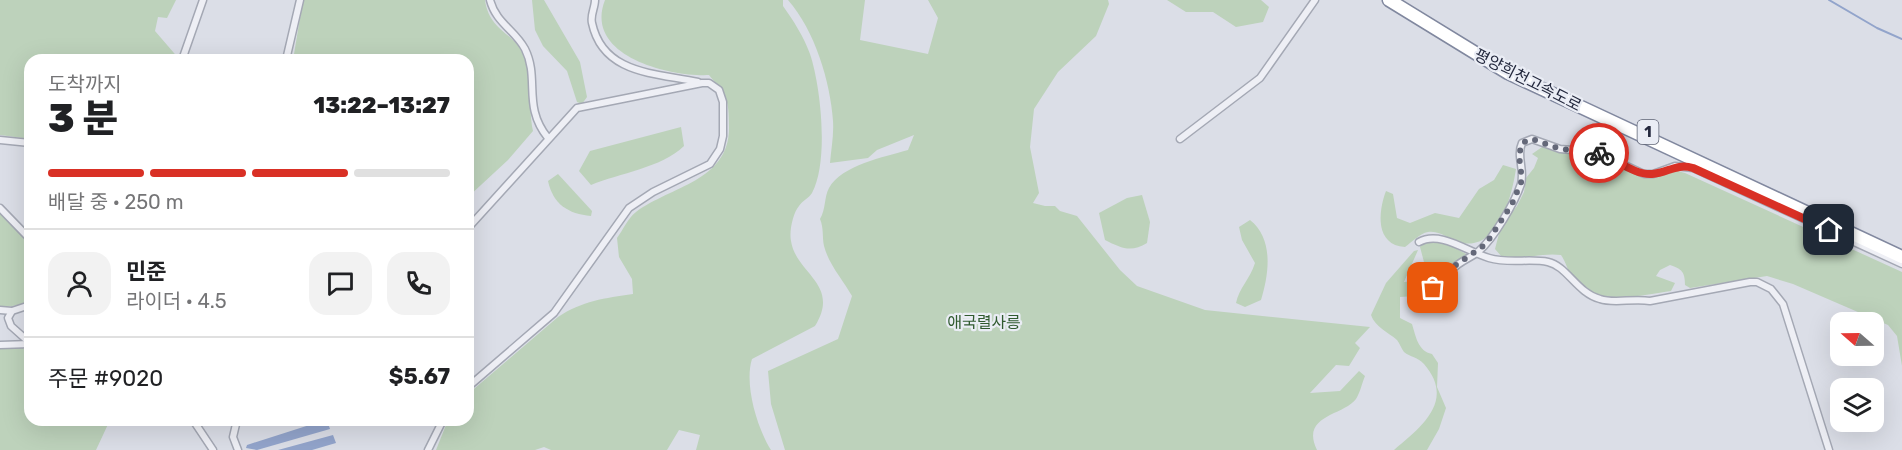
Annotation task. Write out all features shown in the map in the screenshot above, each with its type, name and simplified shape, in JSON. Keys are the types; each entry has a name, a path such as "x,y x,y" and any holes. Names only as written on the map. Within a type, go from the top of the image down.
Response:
{"highway":[{"name":"평양희천고속도로","path":"1389,0 1508,73 1902,257"},
{"name":"평양희천고속도로","path":"1401,0 1497,61 1902,252"}],"street":[{"path":"184,54 203,0"},
{"path":"287,54 300,0"},
{"path":"490,0 499,21 525,50 534,114 537,125 548,138"},
{"path":"474,382 554,313 629,208 653,192 710,164 720,149 723,136 723,102 719,90 709,83 640,72 614,59 597,38 591,21 595,0"},
{"path":"1180,139 1260,78 1315,0"},
{"path":"474,221 576,108 702,83"},
{"path":"1419,293 1433,288 1456,265 1486,244 1512,204 1522,180 1520,148 1522,143 1532,139 1560,149 1597,152 1644,174 1653,174 1675,166 1693,168 1902,264"},
{"path":"0,140 24,142"},
{"path":"0,208 24,233"},
{"path":"1419,242 1434,238 1504,261 1548,262 1564,273 1581,291 1606,301 1661,300 1750,282 1763,284 1778,295 1791,322 1829,450"},
{"path":"0,310 12,310 24,306"},
{"path":"12,310 8,318 11,326 24,338"},
{"path":"0,345 24,343"},
{"path":"197,426 213,450"},
{"path":"236,426 233,436 238,450"},
{"path":"420,450 429,448 439,426"}],"green space":[{"path":"0,0 176,0 167,18 158,17 155,31 175,54 24,54 24,138 0,135"},
{"path":"303,0 485,0 491,18 522,52 528,71 533,131 508,160 474,191 474,54 294,54"},
{"path":"532,0 544,0 580,62 587,97 582,104 577,102 567,71 543,46 535,30"},
{"path":"605,0 783,0 783,6 805,41 817,85 822,144 817,179 812,193 800,204 795,213 791,227 791,241 801,262 820,289 823,300 822,312 815,326 752,359 750,381 753,406 771,450 696,450 700,435 679,430 667,450 551,450 544,447 535,450 436,450 446,426 474,426 474,389 558,317 585,304 633,294 632,279 619,257 617,238 636,212 709,171 719,160 726,146 729,128 726,98 709,75 673,72 634,59 618,49 606,36 602,19"},
{"name":"애국렬사릉","path":"788,0 865,0 860,40 928,54 938,18 928,0 1108,0 1109,4 1096,36 1058,72 1034,109 1030,147 1039,193 1033,203 1055,206 1060,211 1077,216 1120,270 1137,286 1205,310 1370,327 1355,343 1360,348 1349,366 1336,365 1310,393 1340,391 1359,371 1365,376 1359,394 1350,405 1318,423 1313,438 1317,450 785,450 771,404 768,371 838,339 852,296 833,266 824,246 820,219 827,192 843,173 876,159 908,150 914,135 877,150 868,158 830,163 833,121 825,73 806,26"},
{"path":"1167,0 1261,0 1269,7 1263,22 1236,27 1213,12 1186,12"},
{"path":"681,127 684,146 664,160 591,185 579,171 590,151"},
{"path":"1545,145 1597,156 1652,177 1674,170 1685,173 1902,272 1902,366 1897,336 1884,323 1884,312 1858,312 1793,284 1767,276 1690,288 1685,285 1682,272 1670,265 1660,270 1656,276 1675,283 1671,291 1633,296 1605,296 1582,288 1571,276 1561,255 1502,257 1495,249 1501,226 1517,206 1524,192 1526,178 1538,158 1532,154"},
{"path":"1503,165 1516,169 1511,193 1501,218 1494,230 1485,238 1475,243 1462,243 1437,233 1428,232 1405,247 1395,245 1384,234 1381,226 1381,208 1386,191 1393,194 1397,218 1410,223 1435,213 1459,218 1479,189 1494,180"},
{"path":"558,174 592,211 591,216 575,213 558,202 548,181"},
{"path":"1142,195 1150,222 1147,243 1131,249 1105,240 1099,213 1127,198"},
{"path":"0,212 24,236 24,304 0,308"},
{"path":"1250,220 1263,237 1268,257 1261,300 1245,307 1236,303 1255,263 1242,240 1239,227"},
{"path":"1431,240 1444,242 1468,255 1433,285 1420,287 1415,296 1400,297 1400,318 1412,324 1421,347 1432,354 1438,363 1437,387 1446,408 1439,429 1427,450 1394,450 1424,422 1436,401 1437,390 1433,377 1424,364 1404,352 1397,340 1379,326 1371,315 1386,283 1414,251 1418,250 1404,282 1415,281 1424,262 1420,247 1424,242"},
{"path":"0,349 24,349 24,426 107,426 96,450 0,450"}],"water":[{"path":"306,426 329,426 330,429 257,450 246,448 247,445"},
{"path":"333,435 336,443 312,450 278,450"}],"waterway":[{"path":"1829,0 1877,28 1902,39"}],"way so far":[{"path":"1433,288 1456,265 1478,252 1486,244 1512,204 1522,180 1519,155 1522,143 1532,139 1560,149 1599,153"}],"route":[{"path":"1599,153 1644,174 1662,172 1683,165 1693,168 1829,230"}]}
